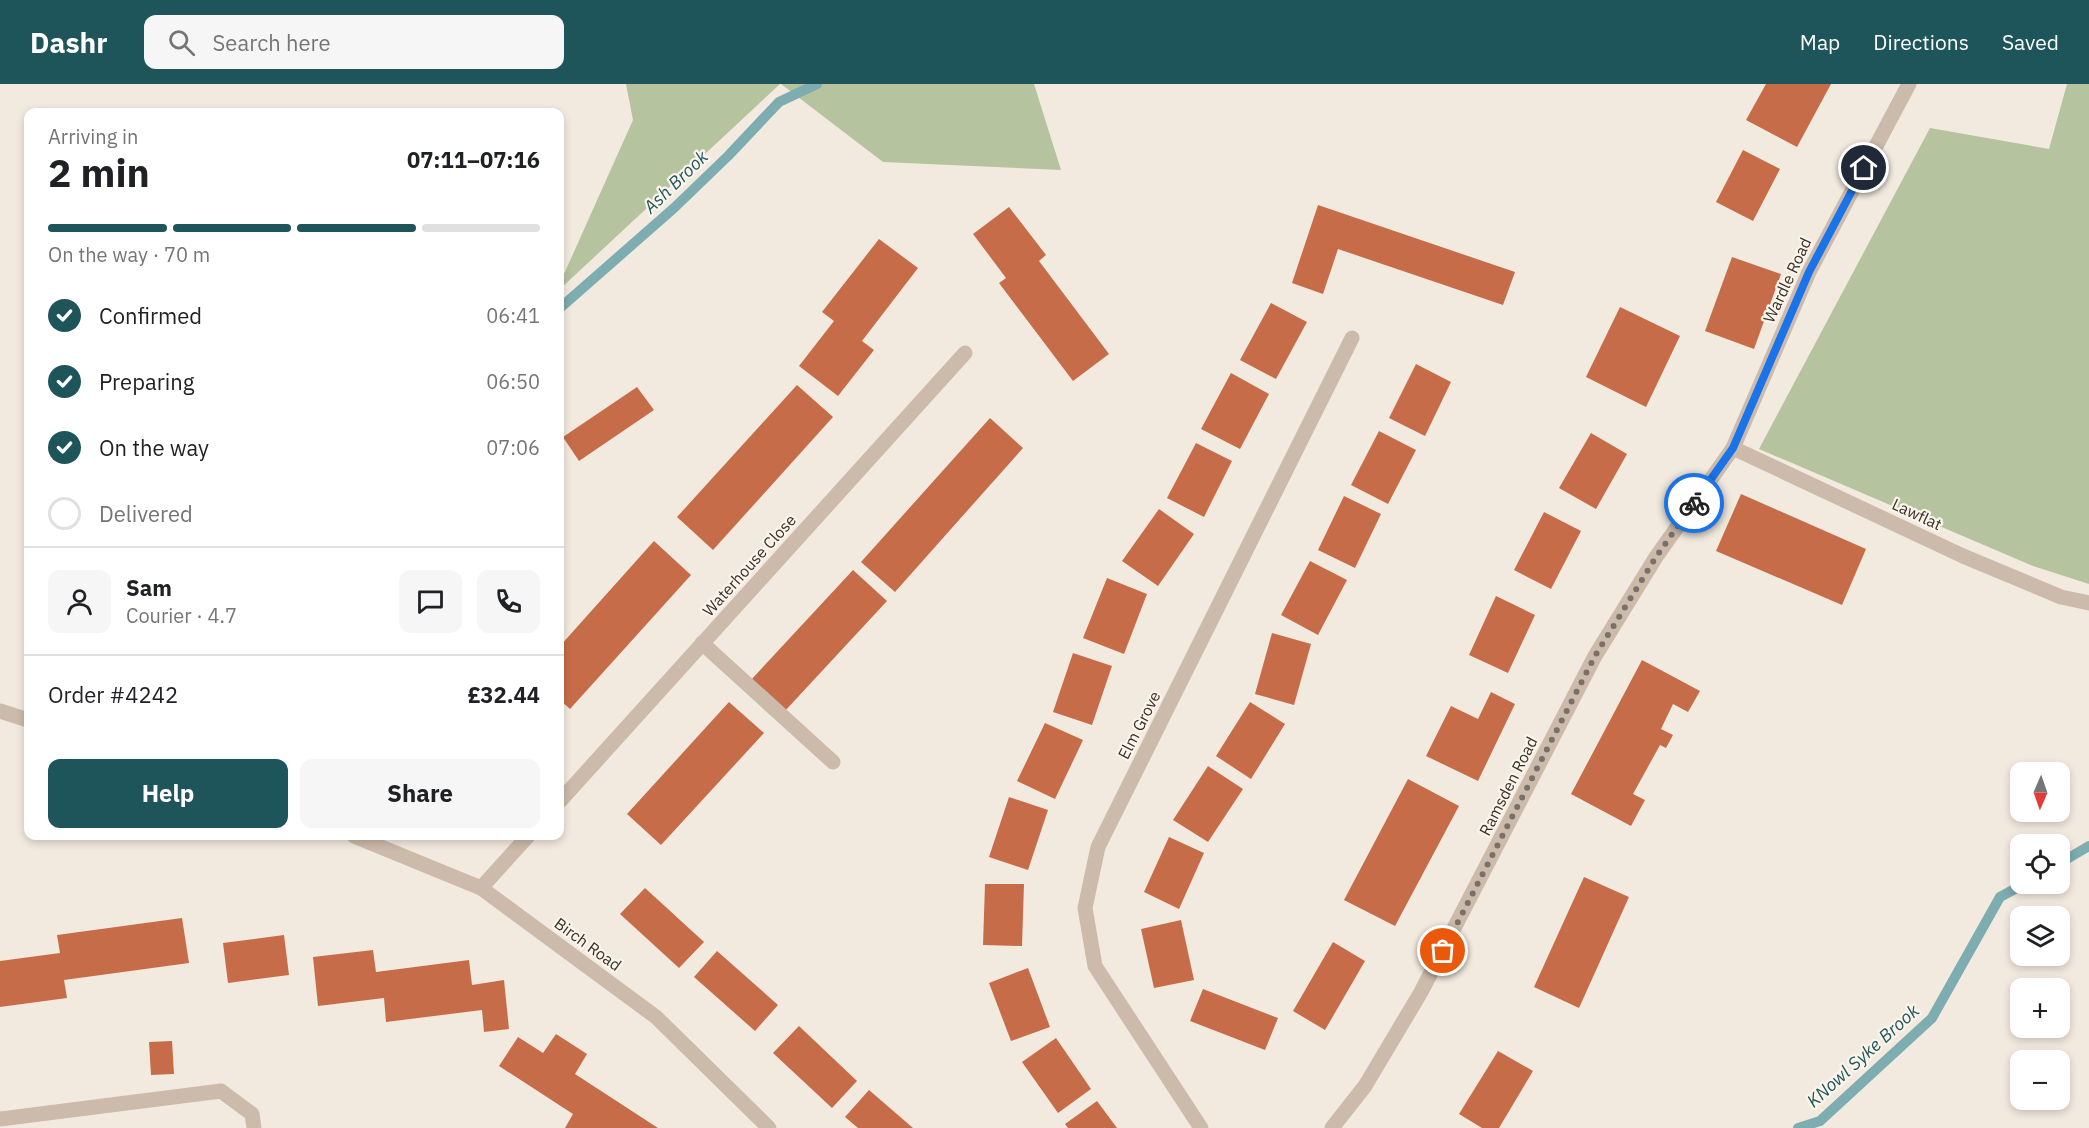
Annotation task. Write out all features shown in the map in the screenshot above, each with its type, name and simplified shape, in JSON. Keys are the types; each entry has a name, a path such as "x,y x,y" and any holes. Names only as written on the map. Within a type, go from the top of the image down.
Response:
{"street":[{"name":"Wardle Road","path":"1722,463 1733,448 1809,272 1909,84"},
{"name":"Elm Grove","path":"1201,1128 1095,966 1085,908 1098,847 1352,338"},
{"name":"Waterhouse Close","path":"564,797 965,353"},
{"name":"Lawflat","path":"1733,448 1963,556 2061,597 2089,603"},
{"name":"Ramsden Road","path":"1332,1128 1365,1086 1421,992 1595,656 1656,557 1722,463"},
{"path":"702,643 834,762"},
{"path":"0,711 24,719"},
{"name":"Birch Road","path":"364,840 481,888 656,1017 769,1128"},
{"path":"481,888 524,840"},
{"path":"0,1119 221,1091 252,1114 254,1128"}],"green space":[{"path":"626,84 780,84 564,285 564,274 633,120"},
{"path":"781,84 1034,84 1061,170 883,162"},
{"path":"2067,84 2089,84 2089,584 2033,566 1759,449 1930,128 2049,149"}],"building":[{"path":"1766,84 1831,84 1797,147 1746,120"},
{"path":"1743,150 1780,169 1753,221 1716,202"},
{"path":"1318,205 1515,272 1503,305 1338,249 1323,294 1292,283"},
{"path":"1009,207 1046,255 1039,261 1109,354 1073,381 999,283 1006,278 973,234"},
{"path":"879,239 918,268 862,341 874,350 838,396 799,366 834,321 822,312"},
{"path":"1732,257 1781,274 1754,349 1705,331"},
{"path":"1271,303 1307,322 1276,379 1240,360"},
{"path":"1620,307 1680,336 1646,407 1586,377"},
{"path":"1416,364 1451,382 1425,436 1389,418"},
{"path":"1231,373 1269,394 1240,449 1201,429"},
{"path":"797,385 833,417 713,550 677,517"},
{"path":"637,387 654,410 579,461 564,436"},
{"path":"990,418 1023,448 895,592 861,562"},
{"path":"1379,431 1416,450 1388,504 1351,485"},
{"path":"1591,433 1627,454 1596,509 1559,488"},
{"path":"1196,443 1232,461 1204,517 1167,498"},
{"path":"1741,494 1866,549 1842,605 1716,551"},
{"path":"1344,496 1381,514 1355,568 1318,550"},
{"path":"1159,509 1194,534 1158,586 1122,561"},
{"path":"1544,512 1581,531 1551,589 1514,570"},
{"path":"654,541 691,575 570,709 564,704 564,642"},
{"path":"1310,561 1347,580 1318,635 1281,615"},
{"path":"853,570 887,601 784,712 750,681"},
{"path":"1107,578 1147,594 1124,654 1083,638"},
{"path":"1496,596 1535,615 1508,673 1469,655"},
{"path":"1272,633 1311,644 1294,705 1255,694"},
{"path":"1073,653 1112,666 1092,725 1053,712"},
{"path":"1642,660 1700,691 1688,712 1673,704 1661,729 1673,735 1666,748 1660,745 1633,794 1645,800 1631,826 1571,794"},
{"path":"1491,692 1515,704 1478,781 1426,756 1451,706 1478,719"},
{"path":"729,702 764,733 661,845 627,814"},
{"path":"1250,702 1285,724 1251,779 1216,756"},
{"path":"1045,723 1083,740 1055,799 1017,781"},
{"path":"1208,766 1243,789 1208,842 1173,820"},
{"path":"1408,779 1459,806 1395,926 1344,900"},
{"path":"1009,797 1048,810 1028,870 989,857"},
{"path":"1169,837 1204,853 1179,909 1144,892"},
{"path":"1584,877 1629,897 1579,1008 1534,987"},
{"path":"985,884 1024,884 1022,946 983,945"},
{"path":"645,888 704,942 679,968 620,914"},
{"path":"182,918 189,963 64,980 67,998 0,1007 0,961 60,953 57,935"},
{"path":"1181,920 1194,980 1154,988 1141,929"},
{"path":"284,935 289,975 228,983 223,943"},
{"path":"1333,942 1365,961 1325,1030 1293,1011"},
{"path":"373,950 376,972 469,960 472,985 504,980 509,1029 484,1032 482,1010 386,1022 384,998 318,1006 313,957"},
{"path":"717,951 778,1005 755,1031 694,977"},
{"path":"1028,968 1050,1027 1011,1041 989,983"},
{"path":"1203,989 1278,1018 1265,1050 1190,1021"},
{"path":"799,1026 857,1081 832,1108 773,1053"},
{"path":"556,1034 587,1054 575,1074 658,1128 565,1128 573,1114 499,1066 518,1037 543,1053"},
{"path":"1056,1038 1091,1089 1058,1113 1022,1062"},
{"path":"172,1041 174,1074 151,1075 149,1042"},
{"path":"1498,1051 1533,1071 1499,1128 1482,1128 1459,1114"},
{"path":"869,1090 913,1128 858,1128 845,1117"},
{"path":"1097,1101 1117,1128 1068,1128 1065,1124"}],"waterway":[{"name":"Ash Brook","path":"564,304 674,208 779,102 817,84"},
{"name":"KNowl Syke Brook","path":"2070,857 2089,846"},
{"name":"KNowl Syke Brook","path":"1798,1128 1820,1121 1932,1018 2000,897 2010,892"}],"way so far":[{"path":"1443,951 1595,656 1656,557 1694,503"}],"route":[{"path":"1694,503 1733,448 1809,272 1864,168"}]}
